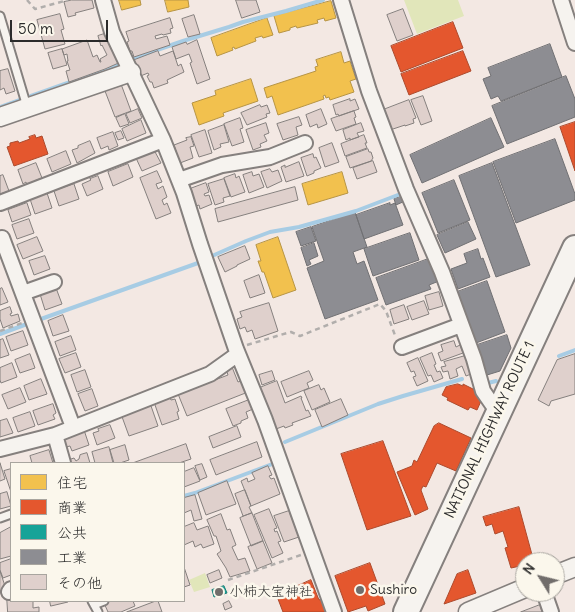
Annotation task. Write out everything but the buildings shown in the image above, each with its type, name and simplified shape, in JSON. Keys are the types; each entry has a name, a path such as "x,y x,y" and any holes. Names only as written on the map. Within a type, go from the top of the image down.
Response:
{"highway":[{"name":"NATIONAL HIGHWAY ROUTE 1","path":"406,612 575,248"},
{"name":"NATIONAL HIGHWAY ROUTE 1","path":"422,612 575,282"}],"street":[{"path":"103,0 112,32 163,140 184,193 237,352 265,420 334,612"},
{"path":"341,0 369,91 406,189 442,272 484,391 492,404 499,410"},
{"path":"561,0 575,43"},
{"path":"0,117 131,72"},
{"path":"0,203 163,140"},
{"path":"179,180 222,165 270,157 305,143"},
{"path":"1,236 73,427"},
{"path":"23,293 54,282"},
{"path":"402,347 461,325"},
{"path":"0,449 55,435 210,374 237,352"},
{"path":"55,435 63,462"},
{"path":"468,612 515,592"}],"lane":[{"path":"0,16 22,89"},
{"path":"93,603 98,612"}],"path":[{"path":"27,0 35,9 68,0"},
{"path":"237,352 287,333 291,332 300,336 380,304 386,311 398,343 402,347"},
{"path":"0,326 1,331 33,319"},
{"path":"228,580 312,551"}],"green space":[{"path":"404,0 458,0 464,16 417,34"},
{"path":"205,573 210,587 194,592 189,580"}],"waterway":[{"path":"131,59 243,22 323,0"},
{"path":"31,96 121,64"},
{"path":"0,107 20,100"},
{"path":"212,256 270,232 299,227 356,211 403,193"},
{"path":"41,319 198,263"},
{"path":"0,334 27,324"},
{"path":"559,356 575,350"},
{"path":"285,442 378,404 462,379"},
{"path":"488,383 496,381"},
{"path":"185,496 275,463 276,465"}],"place":[{"name":"Sushiro","path":"360,590"},
{"name":"小柿大宝神社","path":"219,592"}]}
